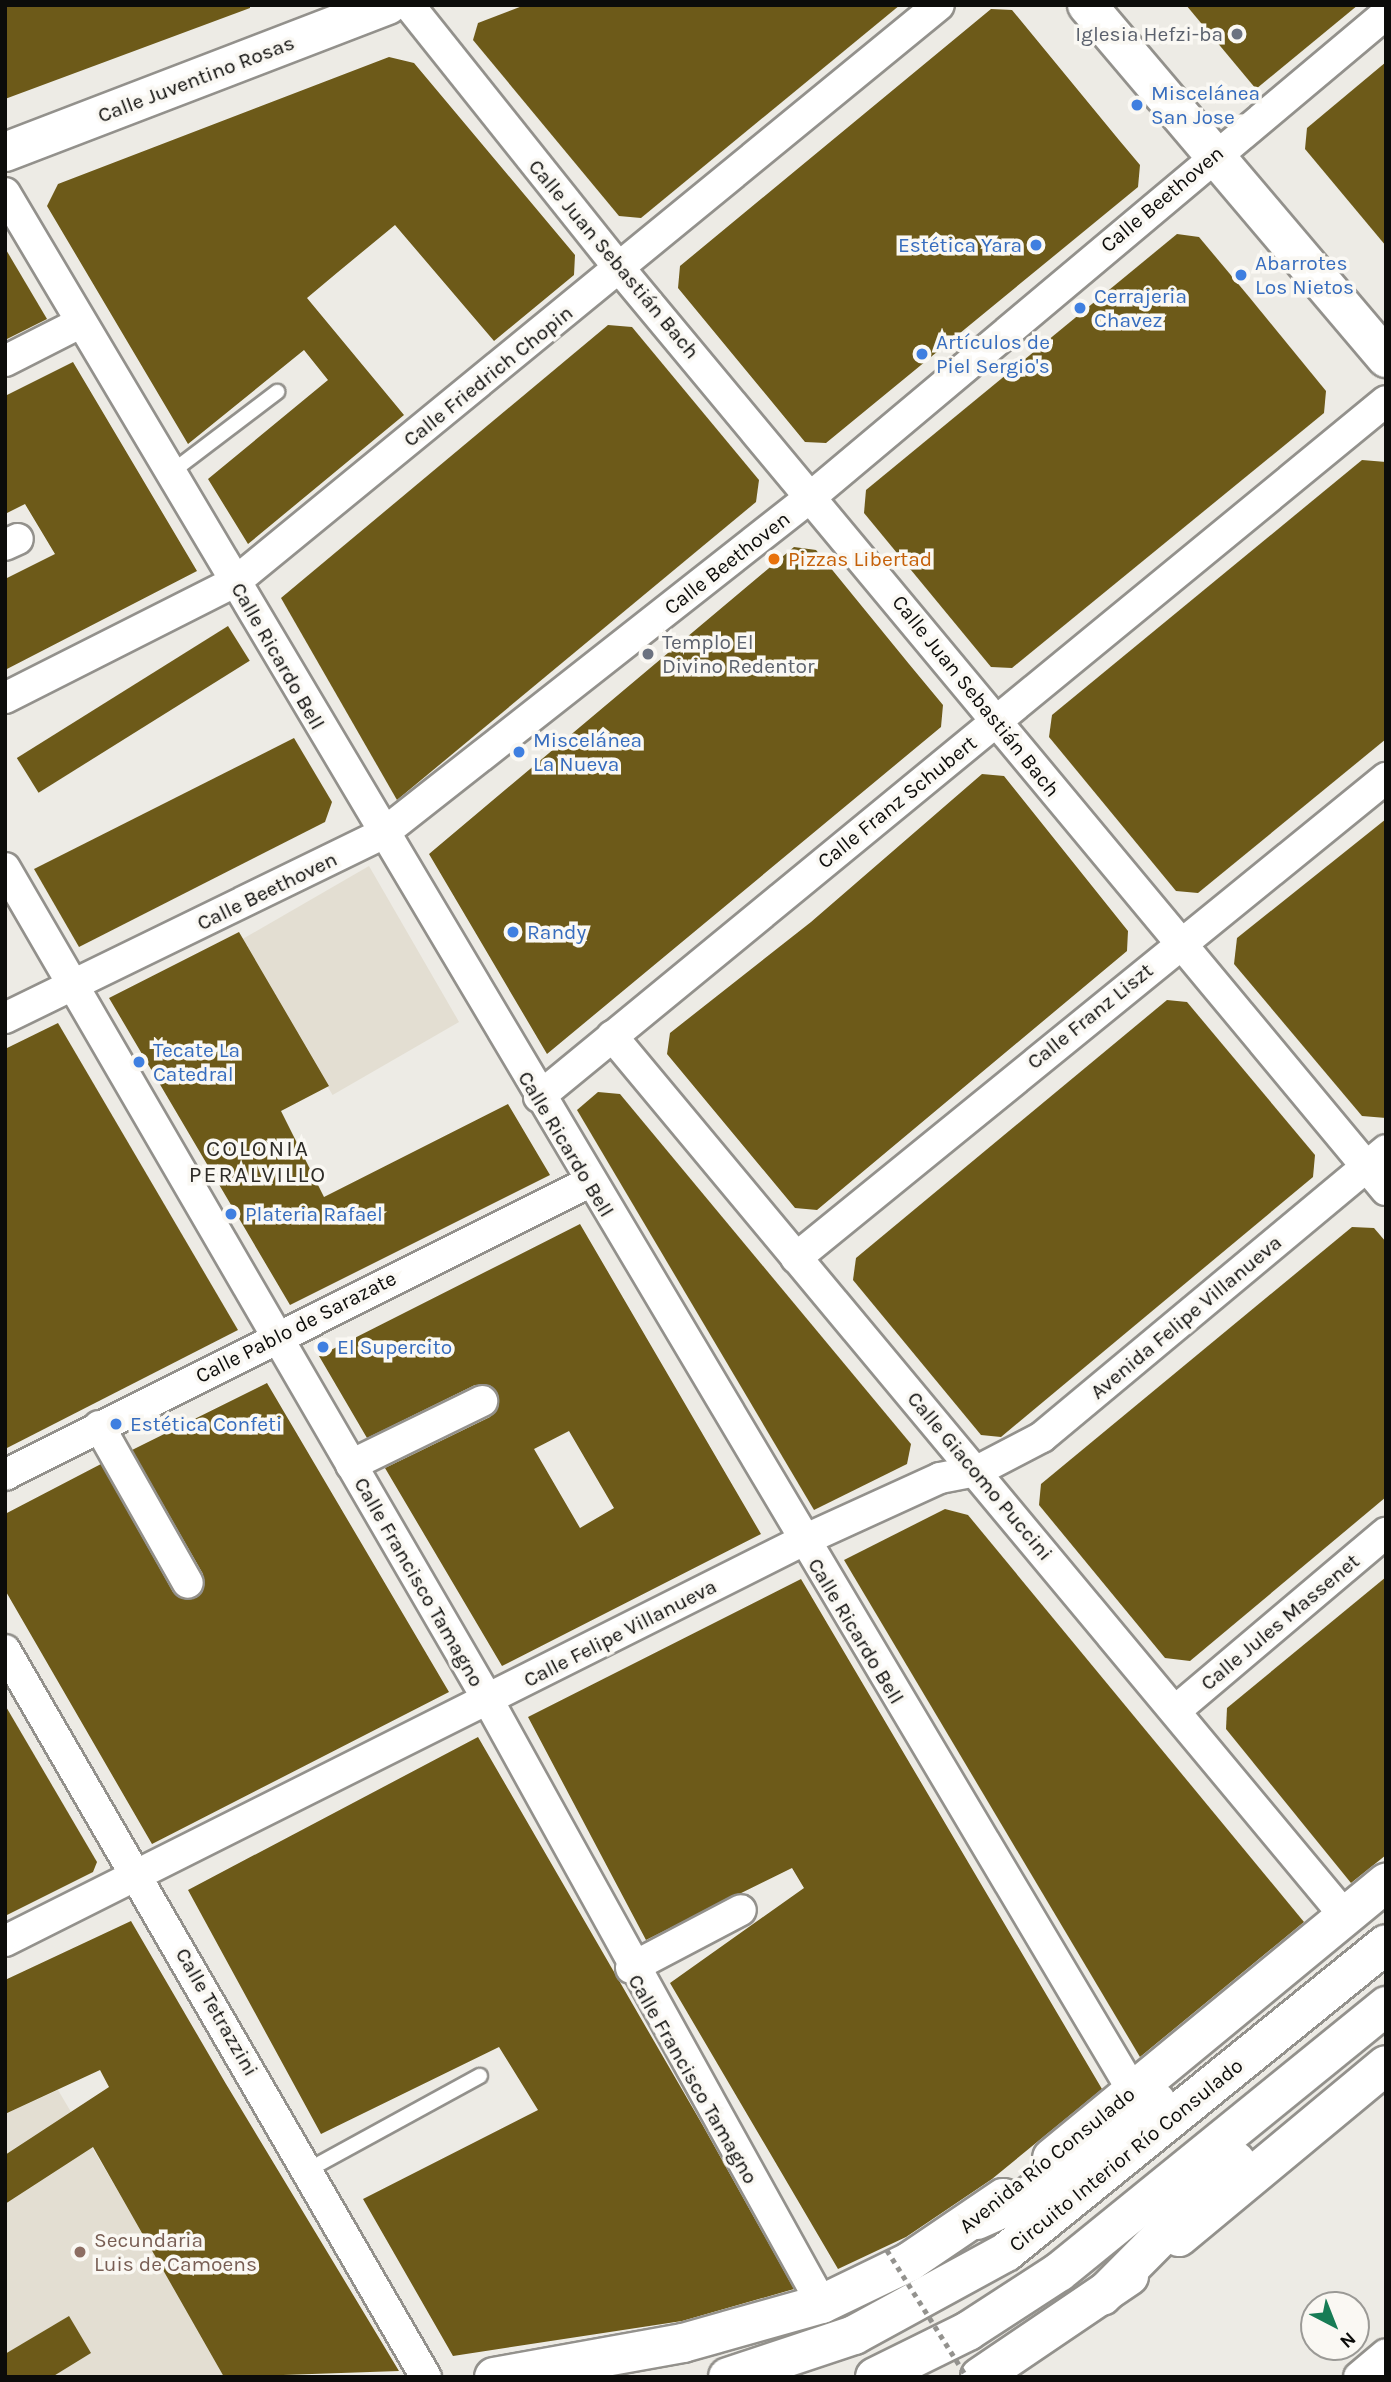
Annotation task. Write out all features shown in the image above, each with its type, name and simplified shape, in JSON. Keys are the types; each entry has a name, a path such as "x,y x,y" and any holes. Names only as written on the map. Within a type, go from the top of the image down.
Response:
{"main road":[{"name":"Calle Juventino Rosas","path":"5,152 388,5"},
{"path":"1087,5 1386,358"},
{"name":"Avenida Río Consulado","path":"494,2377 683,2343 822,2304 977,2220 1386,1883"},
{"name":"Circuito Interior Río Consulado","path":"728,2377 854,2336 958,2283 1068,2207 1386,1944"},
{"path":"875,2377 968,2331 1059,2273 1386,2006"},
{"path":"977,2220 1042,2188 1172,2090 1268,2041"},
{"path":"1102,2296 1281,2119 1320,2061"},
{"path":"980,2377 1102,2296 1386,2066"}],"street":[{"name":"Calle Juan Sebastián Bach","path":"409,5 620,269 813,495 1177,944 1376,1158 1386,1190"},
{"name":"Calle Friedrich Chopin","path":"5,698 235,582 939,5"},
{"name":"Calle Beethoven","path":"5,1018 381,835 813,495 1386,13"},
{"name":"Calle Ricardo Bell","path":"5,193 78,324 235,582 381,835 1133,2091"},
{"path":"5,361 78,324"},
{"name":"Calle Franz Schubert","path":"539,1097 1386,401"},
{"name":"Calle Franz Liszt","path":"796,1258 1177,944 1386,778"},
{"name":"Calle Francisco Tamagno","path":"5,868 75,984 488,1700 631,1968 822,2304"},
{"name":"Calle Giacomo Puccini","path":"612,1036 1345,1916"},
{"name":"Avenida Felipe Villanueva","path":"977,1471 1042,1437 1376,1158"},
{"name":"Calle Pablo de Sarazate","path":"5,1475 278,1335 589,1182"},
{"path":"351,1465 482,1401"},
{"path":"99,1426 188,1583"},
{"name":"Calle Felipe Villanueva","path":"5,1941 802,1541 940,1478 977,1471"},
{"name":"Calle Jules Massenet","path":"1175,1711 1386,1533"},
{"name":"Calle Tetrazzini","path":"5,1650 139,1875 426,2377"},
{"path":"631,1968 740,1910"},
{"path":"1359,2377 1386,2354"}],"lane":[{"path":"168,474 277,392"},
{"path":"308,2170 481,2076"}],"path":[{"path":"887,2250 967,2377"}],"shaded area":[{"path":"369,866 459,1022 333,1095 243,939"},
{"name":"Secundaria Luis de Camoens","path":"58,2090 169,2277 224,2377 5,2377 5,2114"}],"building":[{"path":"5,5 250,5 250,8 5,99"},
{"path":"525,5 900,5 641,218 619,216 473,40 478,23"},
{"path":"1186,5 1358,5 1256,89"},
{"path":"991,9 1012,10 1140,165 1138,187 826,443 805,442 678,288 680,266"},
{"path":"389,57 414,63 575,255 574,275 494,341 395,225 338,272 307,298 404,415 248,544 208,479 328,380 304,350 188,444 47,206 58,184"},
{"path":"1386,62 1386,246 1305,149 1307,128"},
{"path":"1177,234 1199,237 1250,298 1326,391 1324,413 1012,668 991,667 864,513 866,490"},
{"path":"5,248 47,319 5,340"},
{"path":"608,325 632,327 759,480 756,502 397,800 281,598"},
{"path":"73,362 197,571 5,670 5,579 55,554 25,504 5,514 5,396"},
{"path":"1362,460 1386,462 1386,739 1198,893 1176,891 1049,737 1052,715"},
{"path":"794,547 816,550 943,705 941,727 547,1054 429,854"},
{"path":"228,626 250,661 39,793 17,758"},
{"path":"294,738 332,802 325,822 79,947 34,869"},
{"path":"982,774 1004,776 1128,931 1127,951 817,1210 795,1208 667,1054 670,1033 811,922"},
{"path":"1386,819 1386,1118 1362,1116 1234,964 1237,938"},
{"path":"239,932 329,1086 281,1111 324,1197 508,1104 550,1175 290,1305 109,998"},
{"path":"1167,1000 1187,1002 1315,1155 1313,1177 1001,1437 981,1435 853,1280 856,1258"},
{"path":"58,1023 238,1330 5,1449 5,1049"},
{"path":"598,1092 620,1094 911,1444 907,1464 814,1510 577,1110"},
{"path":"580,1224 761,1534 502,1666 385,1468 490,1417 499,1403 497,1393 475,1385 367,1438 319,1356","holes":["569,1431 614,1508 580,1528 534,1449"]},
{"path":"1352,1227 1374,1228 1386,1242 1386,1497 1190,1661 1165,1658 1039,1505 1041,1484"},
{"path":"267,1383 449,1692 152,1844 5,1590 5,1514 101,1464 173,1592 196,1598 203,1591 203,1574 132,1450"},
{"path":"945,1509 968,1515 1304,1922 1140,2057 844,1560"},
{"path":"1386,1577 1386,1855 1351,1883 1226,1729 1227,1708"},
{"path":"801,1579 1102,2089 992,2179 906,2237 838,2269 670,1983 804,1888 792,1868 646,1940 528,1717"},
{"path":"5,1705 97,1862 93,1872 5,1916"},
{"path":"478,1737 702,2124 794,2289 682,2321 453,2356 363,2199 538,2110 499,2047 321,2134 188,1890"},
{"path":"131,1921 399,2371 224,2377 93,2147 5,2204 5,2155 109,2087 100,2070 5,2114 5,1980"},
{"path":"69,2316 91,2353 52,2377 5,2377 5,2354"}],"place":[{"name":"Iglesia Hefzi-ba","path":"1237,34"},
{"name":"Miscelánea San Jose","path":"1137,105"},
{"name":"Estética Yara","path":"1036,245"},
{"name":"Abarrotes Los Nietos","path":"1241,275"},
{"name":"Cerrajeria Chavez","path":"1080,308"},
{"name":"Artículos de Piel Sergio's","path":"922,354"},
{"name":"Pizzas Libertad","path":"774,559"},
{"name":"Templo El Divino Redentor","path":"648,654"},
{"name":"Miscelánea La Nueva","path":"519,752"},
{"name":"Randy","path":"513,932"},
{"name":"Tecate La Catedral","path":"139,1062"},
{"name":"Plateria Rafael","path":"231,1214"},
{"name":"El Supercito","path":"323,1347"},
{"name":"Estética Confeti","path":"116,1424"},
{"name":"Secundaria Luis de Camoens","path":"80,2252"}],"district":[{"name":"COLONIA PERALVILLO","path":"258,1162"}]}
